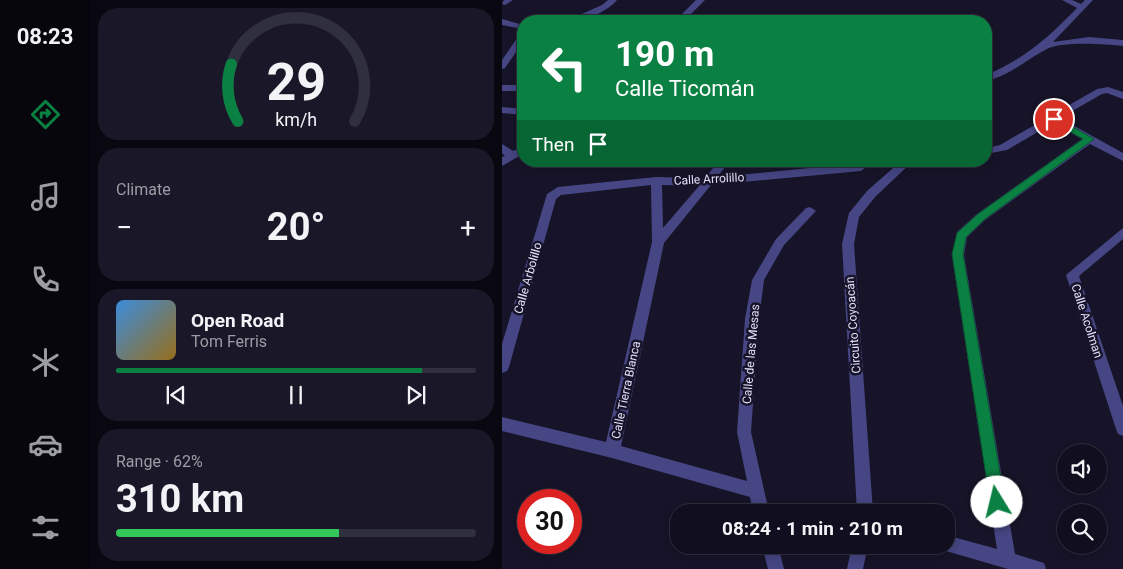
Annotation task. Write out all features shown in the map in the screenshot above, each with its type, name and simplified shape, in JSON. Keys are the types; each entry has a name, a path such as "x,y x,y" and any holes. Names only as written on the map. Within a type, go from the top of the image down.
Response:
{"street":[{"path":"585,15 605,7 613,0"},
{"path":"686,15 702,0"},
{"path":"1066,0 1082,8"},
{"path":"992,75 1028,60 1046,46 1089,0"},
{"path":"502,22 517,26"},
{"path":"1046,46 1089,40 1122,42"},
{"path":"502,66 517,45"},
{"path":"502,88 517,88"},
{"path":"992,150 1003,148 1100,92 1108,90 1122,96"},
{"path":"502,110 517,111"},
{"path":"1054,119 1122,158"},
{"path":"1007,559 958,254 961,236 982,216 1090,139"},
{"path":"502,147 512,155"},
{"path":"502,162 517,153"},
{"name":"Calle Tierra Blanca","path":"658,242 720,167"},
{"name":"Calle Arrolillo","path":"558,191 656,181 707,182 861,167"},
{"name":"Circuito Coyoacán","path":"864,504 848,244 854,216 872,194 901,167"},
{"name":"Calle Tierra Blanca","path":"656,181 658,242 612,451 756,491"},
{"name":"Calle Arbolillo","path":"502,367 551,198 558,191"},
{"name":"Calle de las Mesas","path":"759,504 744,432 752,319 758,280 780,242 810,211"},
{"name":"Calle Acolman","path":"1122,232 1072,275 1122,429"},
{"path":"502,424 612,451"},
{"path":"955,545 1038,569"},
{"path":"772,554 776,569"},
{"path":"855,569 858,554"}],"route":[{"path":"997,502 958,254 961,236 982,216 1090,139 1054,119"}]}
